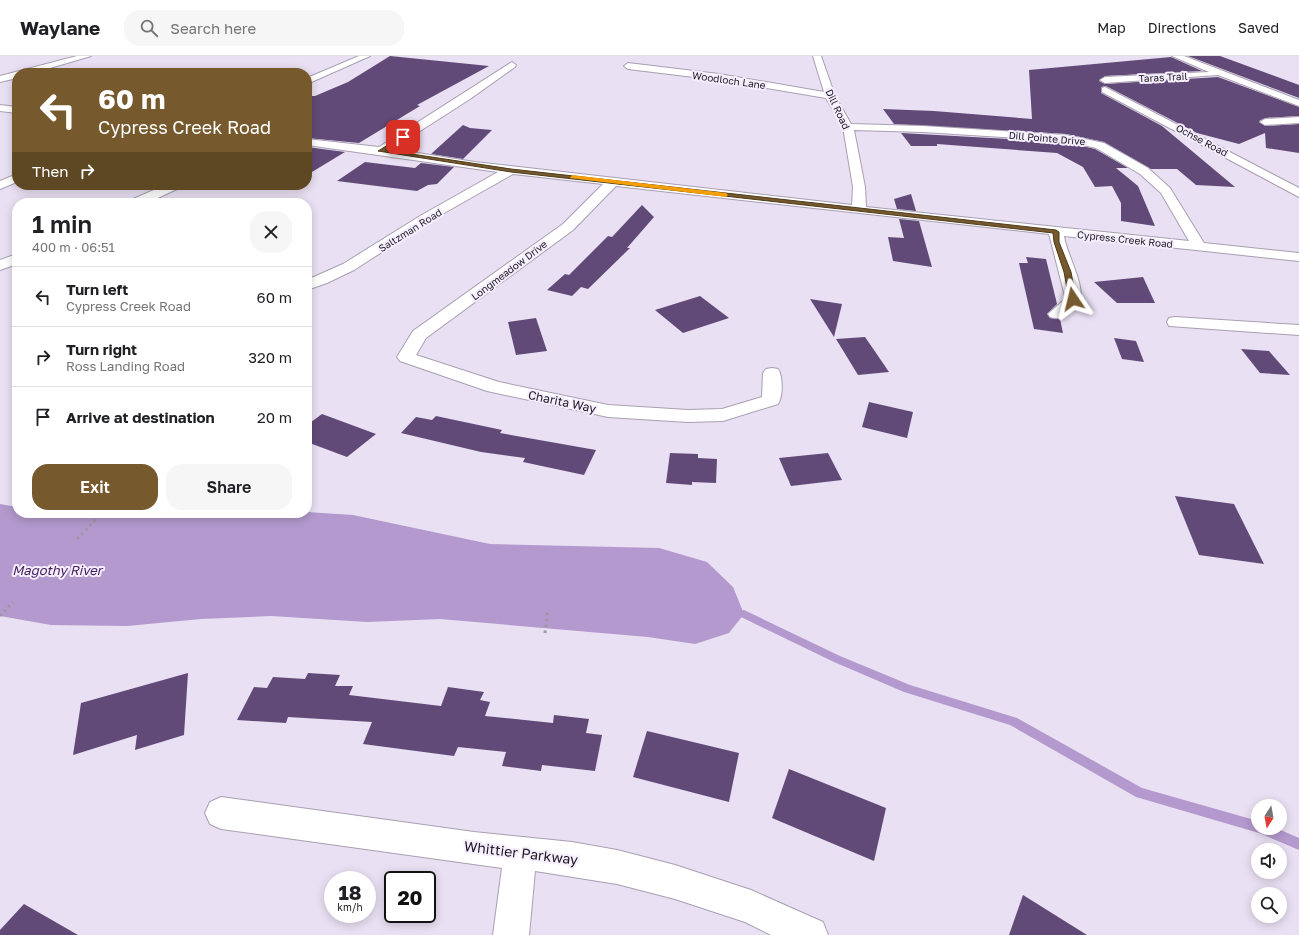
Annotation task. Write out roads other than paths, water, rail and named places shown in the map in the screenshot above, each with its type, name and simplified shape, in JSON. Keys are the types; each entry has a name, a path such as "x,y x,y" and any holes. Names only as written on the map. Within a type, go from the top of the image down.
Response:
{"street":[{"path":"42,68 87,56"},
{"path":"312,79 366,56"},
{"name":"Dill Road","path":"818,56 830,96 848,127 859,187 859,210"},
{"path":"1176,56 1299,103"},
{"path":"381,151 467,97 512,65"},
{"name":"Woodloch Lane","path":"628,66 719,77 830,96"},
{"path":"0,70 12,73"},
{"name":"Taras Trail","path":"1105,82 1221,74"},
{"path":"0,79 12,75"},
{"name":"Ochse Road","path":"1105,82 1299,193"},
{"path":"0,108 12,109"},
{"path":"1265,122 1299,120"},
{"name":"Dill Pointe Drive","path":"848,127 923,129 1066,138 1100,144 1144,170 1166,191 1200,247"},
{"name":"Cypress Creek Road","path":"312,143 511,170 613,182 1056,232 1299,257"},
{"name":"Saltzman Road","path":"312,283 342,270 388,243 413,226 511,170"},
{"path":"0,185 12,180"},
{"name":"Longmeadow Drive","path":"406,357 419,335 568,227 613,182"},
{"path":"147,198 164,190"},
{"path":"1056,232 1056,242 1068,272 1073,295 1072,302 1056,314"},
{"path":"0,266 12,260"},
{"path":"1175,322 1299,330"},
{"name":"Charita Way","path":"406,357 494,387 608,411 688,416 723,414 771,400 772,373"},
{"name":"Whittier Parkway","path":"221,813 520,854 572,859 617,868 674,882 751,907 810,935"},
{"path":"511,935 520,854"}],"water":[{"name":"Magothy River","path":"0,504 12,506 12,518 312,518 312,512 353,515 490,544 659,548 707,562 733,587 744,614 729,633 695,644 648,637 440,619 367,622 271,616 201,619 127,626 51,625 0,616"}],"waterway":[{"path":"744,614 837,659 908,689 1013,721 1140,793 1251,825"},
{"path":"1278,835 1299,844"}]}
